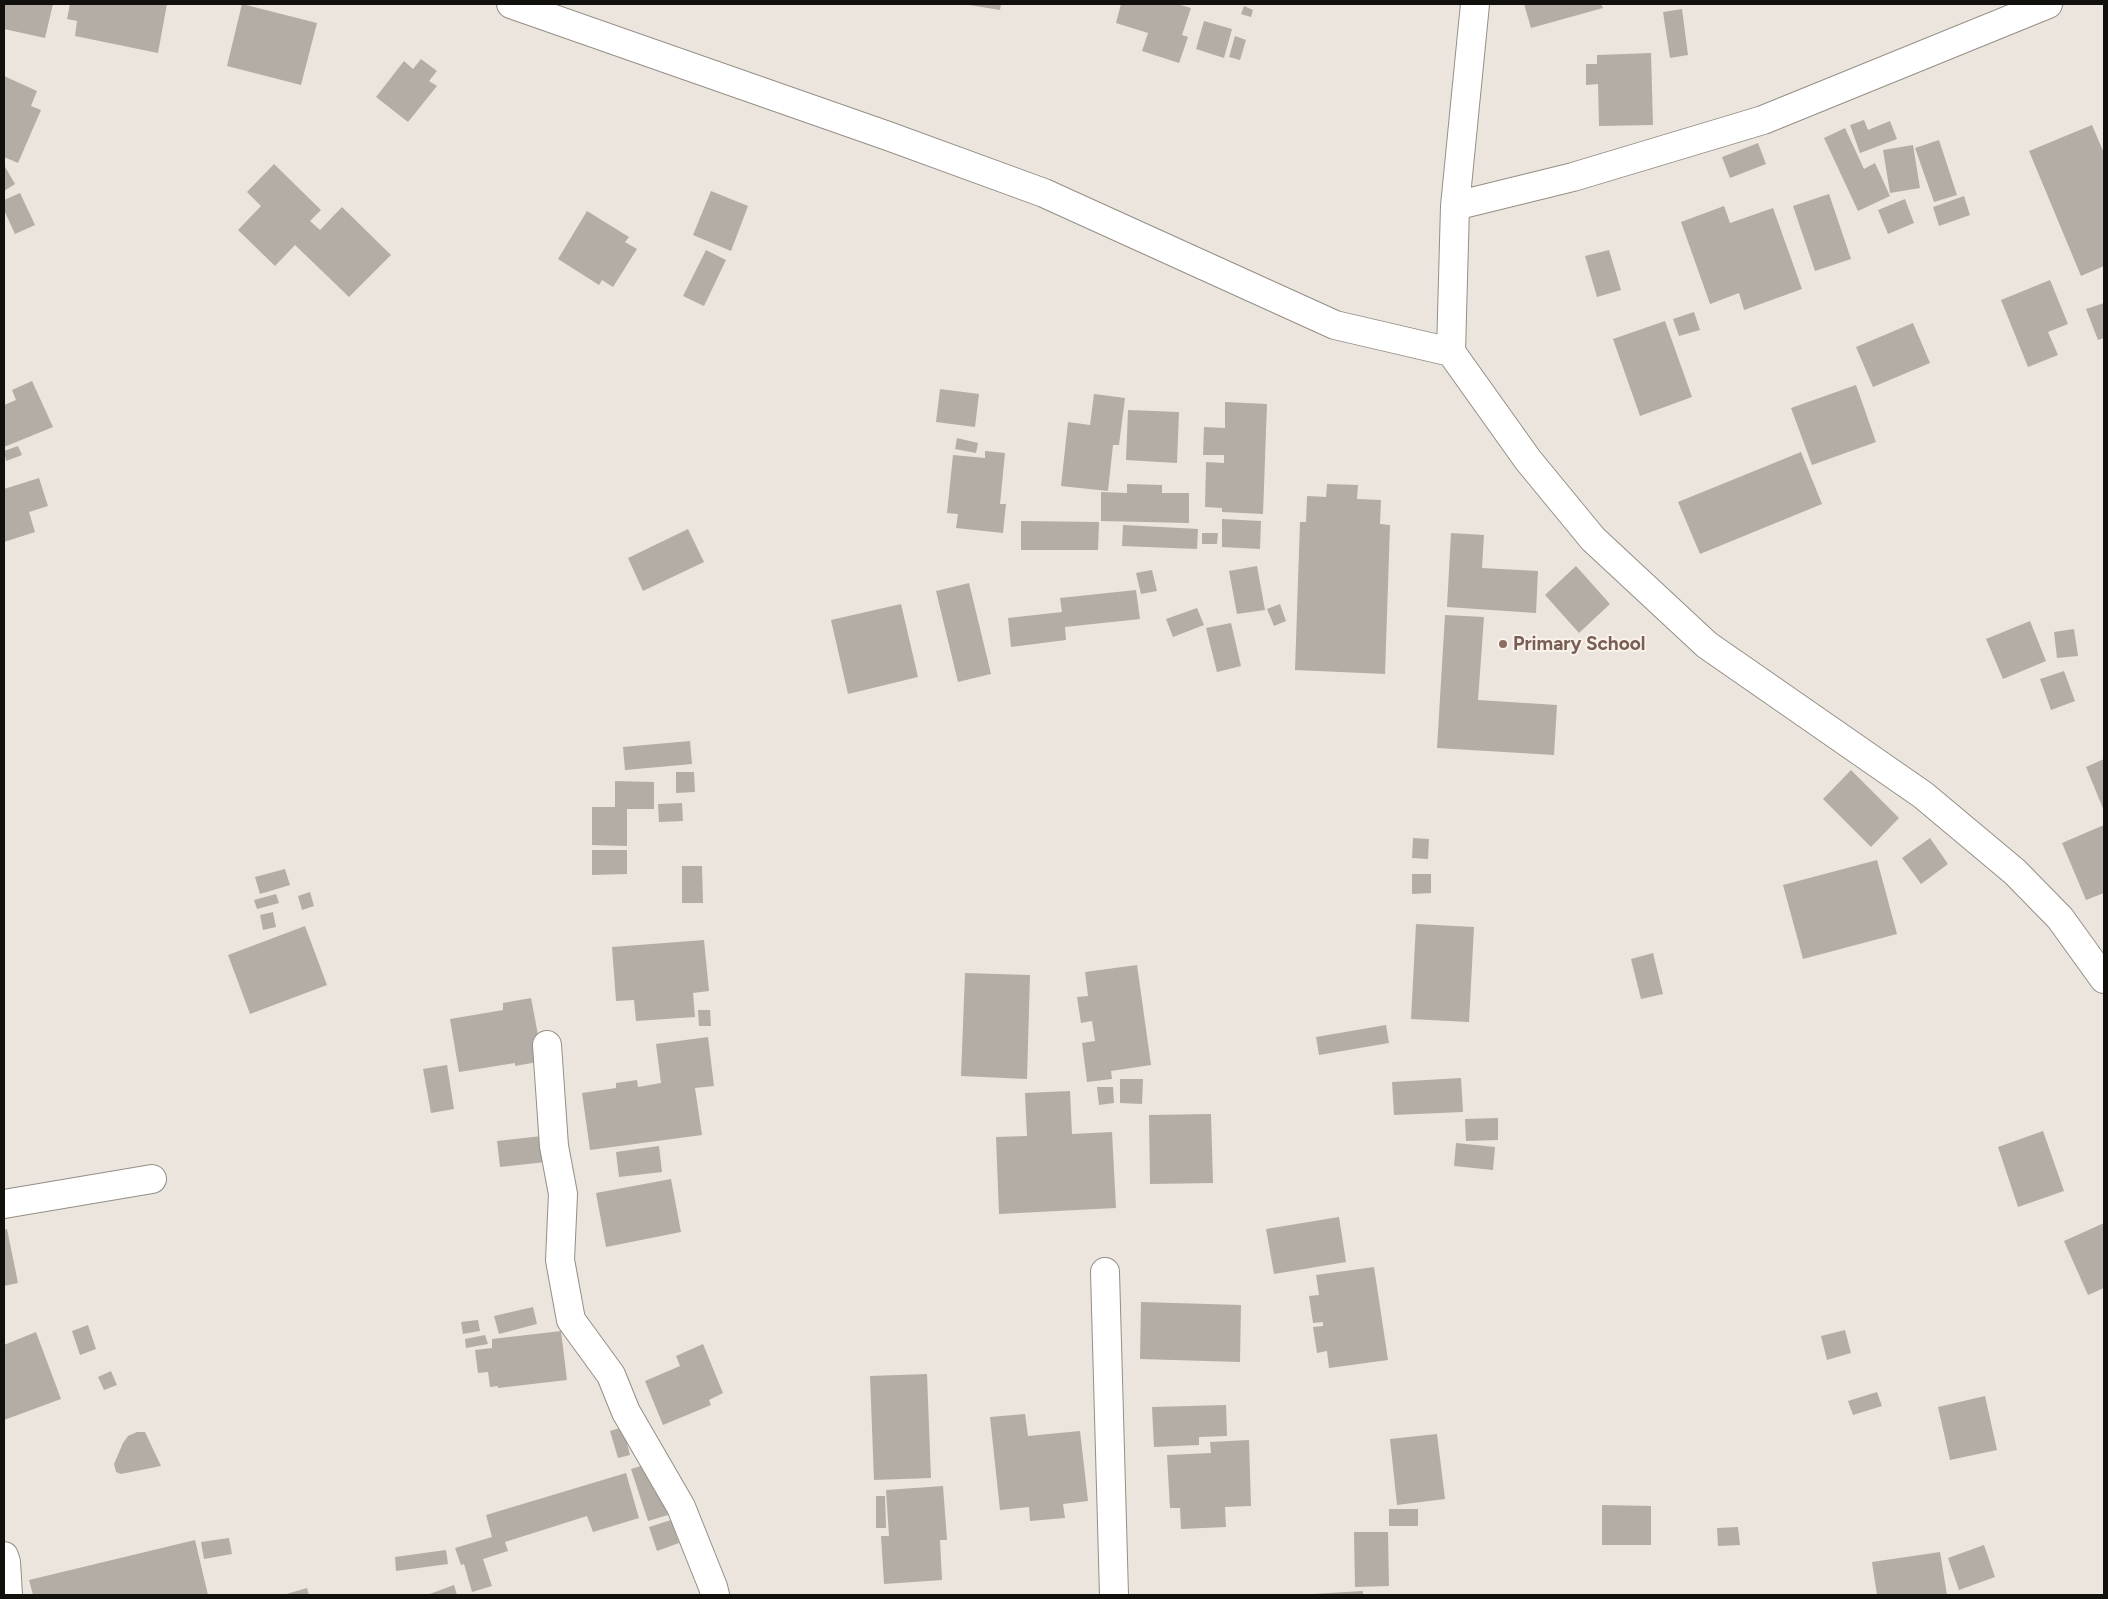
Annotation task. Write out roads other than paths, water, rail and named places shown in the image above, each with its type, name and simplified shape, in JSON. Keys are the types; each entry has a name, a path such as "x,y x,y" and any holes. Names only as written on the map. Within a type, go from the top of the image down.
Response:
{"street":[{"path":"511,4 888,136 1044,193 1335,325 1451,352"},
{"path":"1475,4 1455,206 1451,352 1528,460 1593,539 1707,645 1923,796 2015,872 2060,918 2104,979"},
{"path":"1455,206 1573,177 1763,120 2048,4"},
{"path":"547,1045 554,1146 562,1194 560,1260 571,1320 611,1375 626,1412 681,1507 715,1595"},
{"path":"4,1204 152,1179"},
{"path":"1105,1272 1114,1595"},
{"path":"4,1556 8,1595"}],"place":[{"name":"Primary School","path":"1503,644"}]}
